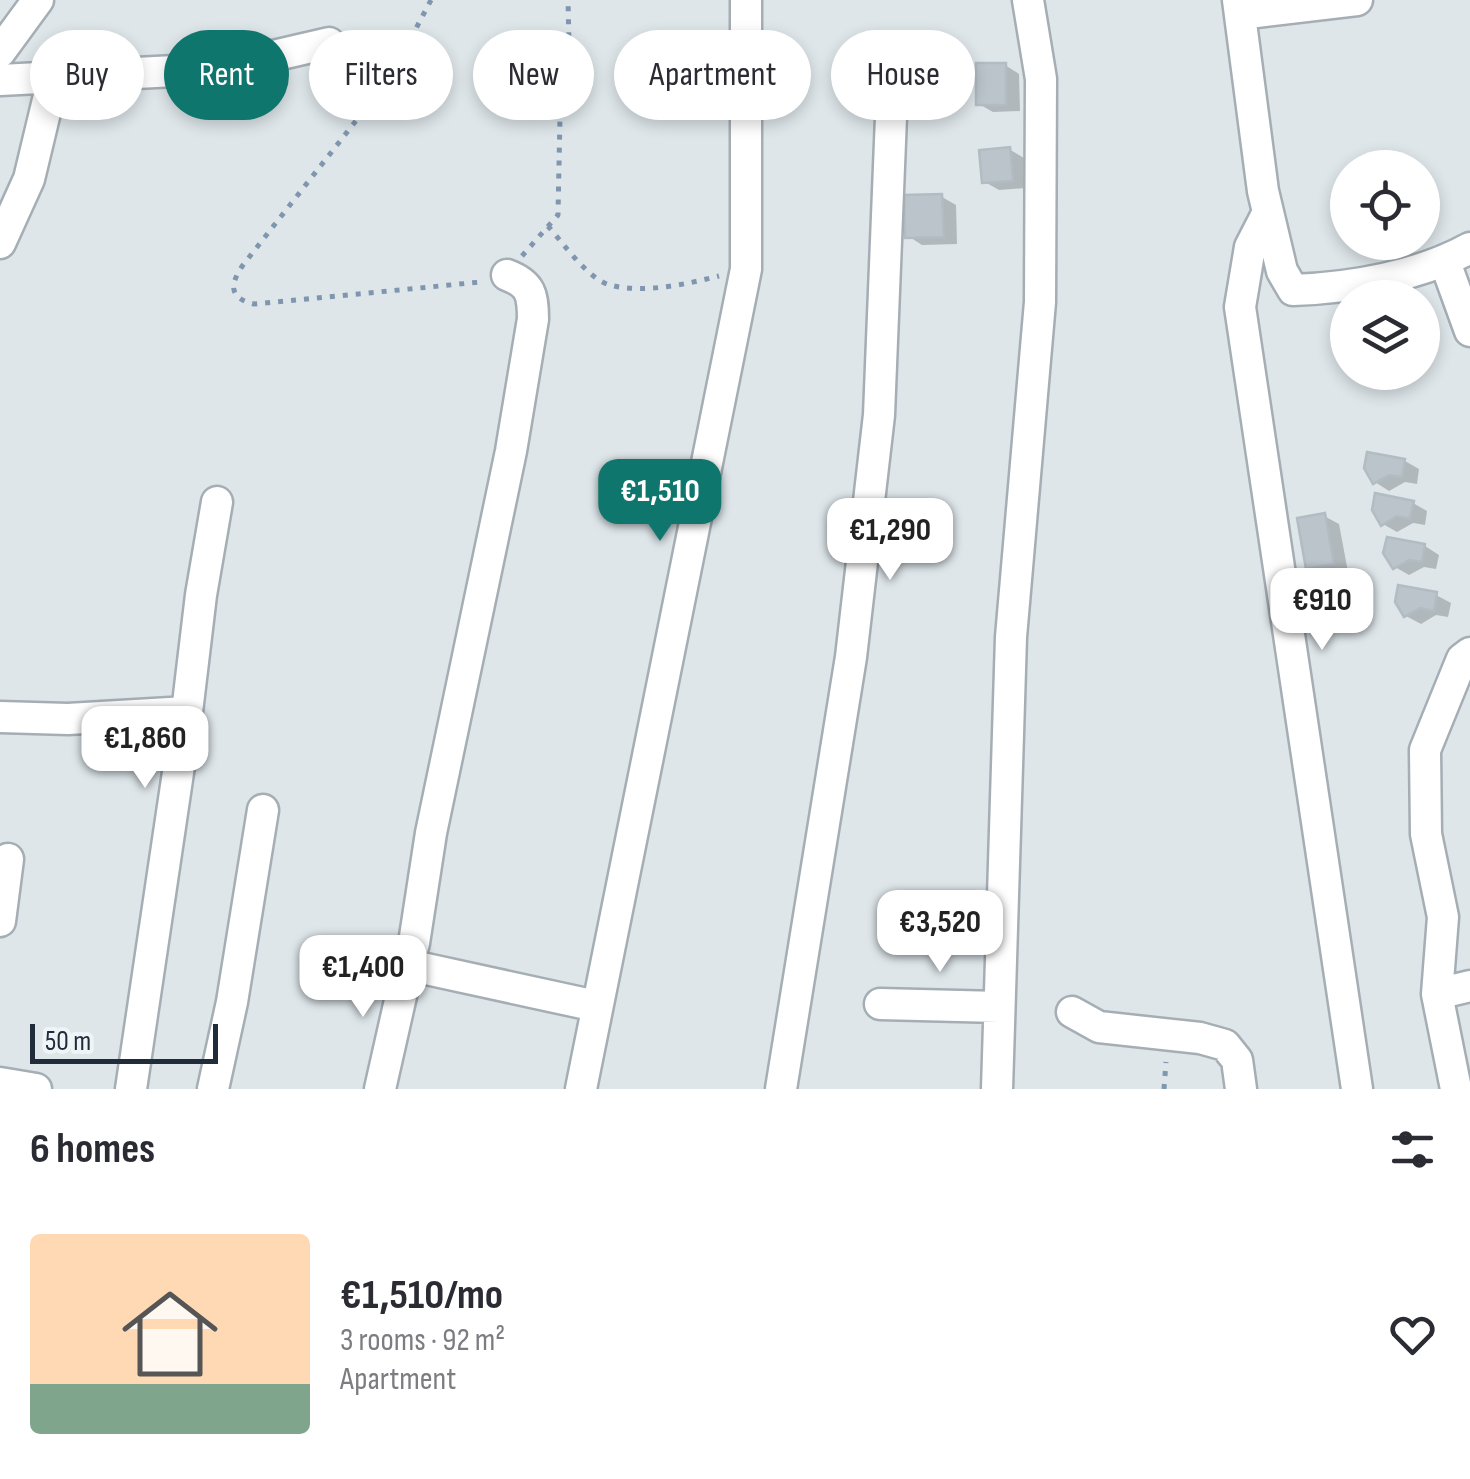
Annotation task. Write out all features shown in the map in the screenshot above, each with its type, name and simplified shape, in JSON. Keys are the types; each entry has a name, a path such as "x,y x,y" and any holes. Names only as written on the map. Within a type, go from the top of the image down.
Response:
{"street":[{"path":"0,52 38,0"},
{"path":"581,1089 746,269 746,0"},
{"path":"996,1089 1012,637 1040,302 1042,79 1028,0"},
{"path":"1358,0 1239,7 1268,212 1282,271 1293,290 1362,283 1458,255 1470,331"},
{"path":"144,73 260,59 309,47"},
{"path":"0,80 30,79"},
{"path":"0,243 29,180 43,120"},
{"path":"781,1089 851,657 880,415 892,120"},
{"path":"1268,212 1250,246 1240,307 1356,1089"},
{"path":"380,1089 418,923 431,833 511,451 532,319 533,297 525,282 507,275"},
{"path":"131,1089 217,502"},
{"path":"1456,1089 1436,994 1442,917 1426,834 1425,750 1462,660 1470,653"},
{"path":"0,716 68,719 187,712"},
{"path":"213,1089 232,1002 263,810"},
{"path":"0,921 8,859"},
{"path":"408,966 596,1006"},
{"path":"1436,994 1470,986"},
{"path":"880,1004 998,1007"},
{"path":"1072,1012 1099,1026 1200,1038 1225,1045 1236,1060 1241,1089"},
{"path":"0,1083 36,1089"}],"path":[{"path":"430,0 391,76 232,282 232,291 241,301 254,304 466,286 507,275 558,215 560,116 570,86 568,0"},
{"path":"548,226 573,257 606,285 690,283 746,269"}],"building":[{"path":"976,63 1006,63 1006,105 976,105"},
{"path":"1010,147 1013,181 982,183 979,150"},
{"path":"942,194 944,237 905,238 904,195"},
{"path":"1367,452 1405,459 1402,477 1389,475 1373,484 1364,468"},
{"path":"1375,493 1414,501 1410,519 1397,516 1381,526 1372,510"},
{"path":"1325,513 1334,564 1306,569 1297,518"},
{"path":"1387,537 1425,544 1422,562 1409,560 1393,569 1383,553"},
{"path":"1398,585 1437,592 1434,611 1420,608 1404,617 1395,602"}]}
